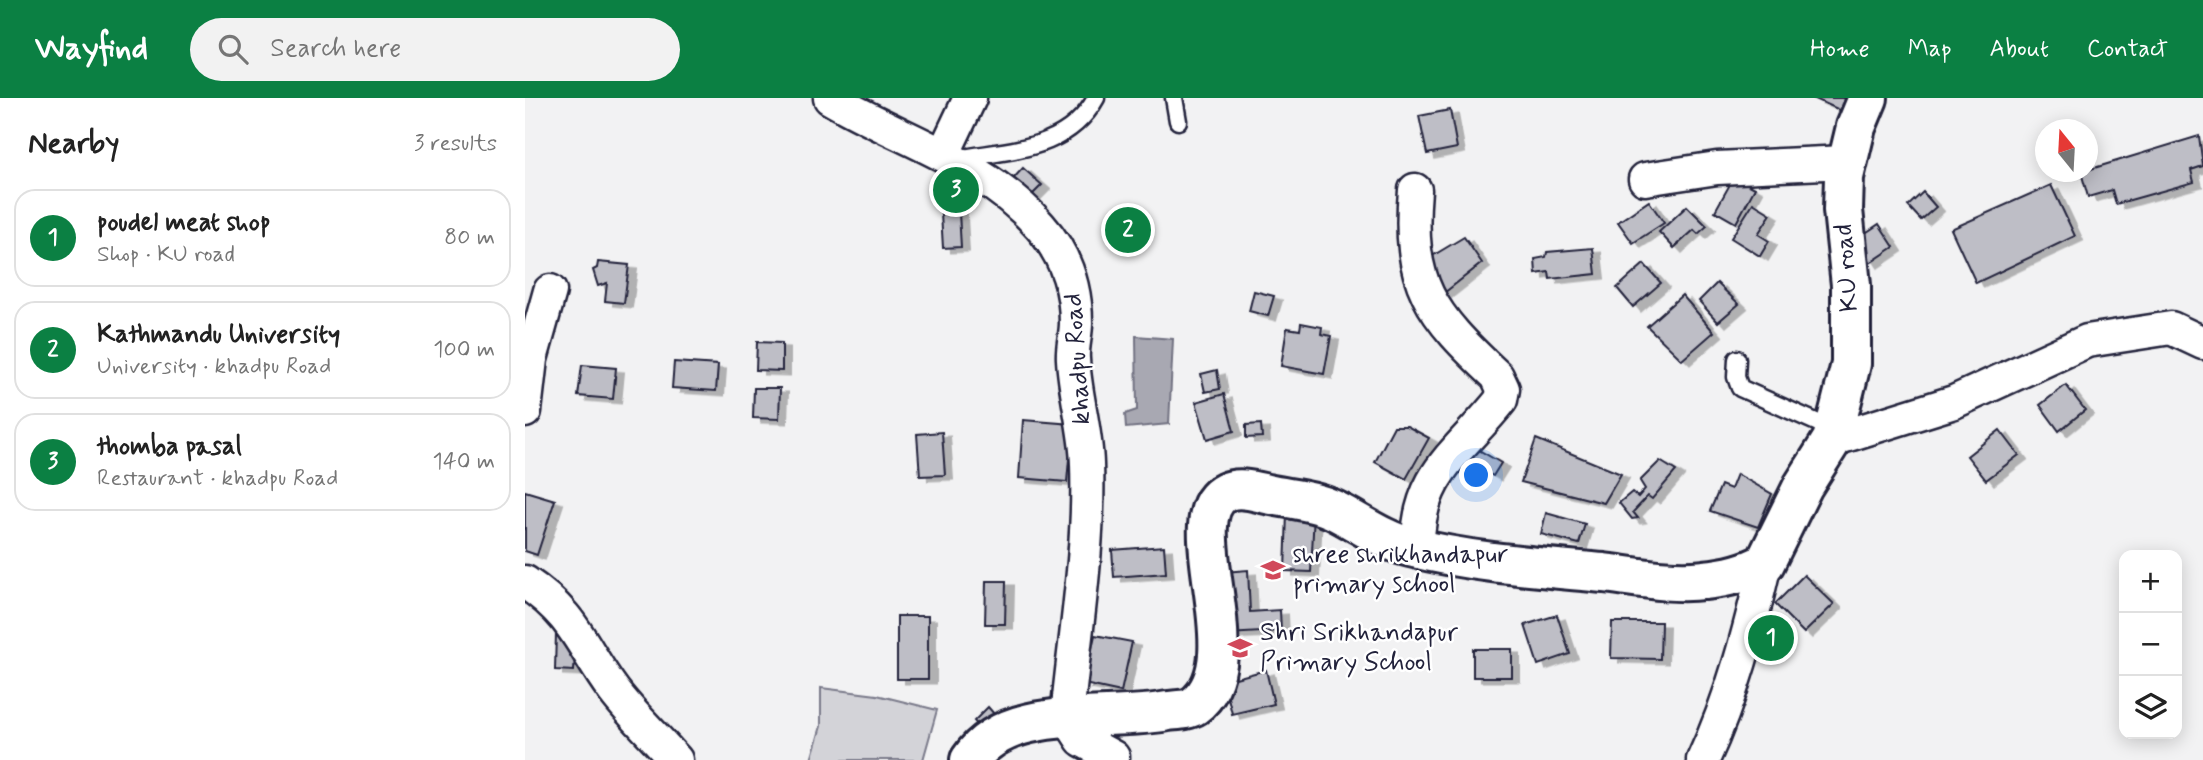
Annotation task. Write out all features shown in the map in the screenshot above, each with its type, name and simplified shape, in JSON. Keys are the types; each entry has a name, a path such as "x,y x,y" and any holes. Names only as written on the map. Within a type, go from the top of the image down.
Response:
{"street":[{"name":"khadpu Road","path":"829,98 910,141 949,156 996,187 1039,225 1063,261 1075,295 1076,325 1072,356 1087,479 1067,717"},
{"path":"949,156 969,98"},
{"name":"KU road","path":"1765,563 1803,486 1834,435 1851,364 1851,285 1843,210 1846,162 1868,98"},
{"path":"1645,179 1717,168 1846,162"},
{"path":"1415,190 1413,244 1424,293 1438,315 1497,376 1503,389 1501,400 1453,452 1431,483 1422,503 1418,549"},
{"path":"525,411 531,359 550,291"},
{"path":"1834,435 1954,402 2087,341 2171,328 2203,343"},
{"path":"970,760 980,744 1032,723 1067,717 1145,716 1193,707 1211,684 1219,663 1219,633 1208,564 1209,527 1218,498 1228,491 1244,489 1319,504 1377,534 1418,549 1502,564 1684,581 1752,570 1765,563"},
{"path":"1703,760 1735,675 1765,563"},
{"path":"525,582 544,594 570,620 614,691 676,760"},
{"path":"1067,717 1082,740 1113,757 1103,760"}],"lane":[{"path":"949,156 1040,144 1059,137 1080,122 1096,98"},
{"path":"1174,98 1178,121"},
{"path":"1737,359 1737,384 1741,388 1834,435"}],"shaded area":[{"path":"1136,336 1173,339 1169,424 1126,428 1125,414 1137,410"},
{"path":"821,688 877,695 937,710 923,760 811,760 821,726"}],"building":[{"path":"1813,98 1850,98 1844,112"},
{"path":"1450,110 1457,148 1427,154 1419,116"},
{"path":"2199,136 2203,166 2191,170 2194,182 2116,204 2112,190 2088,197 2084,182 2098,182 2098,167"},
{"path":"1023,168 1042,185 1030,197 1012,180"},
{"path":"1734,177 1755,188 1736,223 1715,211"},
{"path":"2051,185 2075,236 1976,283 1951,229"},
{"path":"1923,192 1936,207 1921,220 1908,206"},
{"path":"958,195 961,247 943,248 940,196"},
{"path":"1649,201 1664,223 1633,243 1618,222"},
{"path":"1753,203 1771,214 1758,234 1769,241 1760,256 1731,238"},
{"path":"1687,206 1707,226 1698,234 1694,230 1674,248 1659,232"},
{"path":"1879,224 1894,247 1870,263 1855,240"},
{"path":"1464,237 1482,263 1444,293 1424,261"},
{"path":"1593,248 1596,274 1550,279 1549,272 1536,274 1535,259 1546,257 1547,252"},
{"path":"598,262 629,265 624,303 605,301 607,283 598,286 593,270 597,268"},
{"path":"1644,264 1661,283 1633,307 1617,288"},
{"path":"1717,283 1739,304 1718,322 1699,301"},
{"path":"1254,291 1274,296 1268,316 1249,311"},
{"path":"1682,295 1714,332 1682,360 1647,326"},
{"path":"1301,323 1322,327 1321,334 1331,336 1324,374 1281,366 1287,328 1300,330"},
{"path":"757,342 782,343 782,371 756,370"},
{"path":"674,362 718,365 716,391 672,388"},
{"path":"582,365 616,368 613,399 578,396"},
{"path":"1217,370 1220,389 1205,392 1201,374"},
{"path":"2066,385 2085,410 2059,431 2040,405"},
{"path":"754,388 780,388 779,419 753,418"},
{"path":"1224,394 1234,431 1207,439 1196,402"},
{"path":"1023,420 1072,424 1067,482 1019,478"},
{"path":"1261,424 1262,437 1246,438 1246,425"},
{"path":"1394,426 1407,426 1429,438 1406,479 1375,462"},
{"path":"2000,430 2019,455 1986,480 1967,456"},
{"path":"942,432 945,475 920,476 917,434"},
{"path":"1536,439 1621,474 1604,503 1521,482"},
{"path":"1472,446 1501,463 1493,476 1464,459"},
{"path":"1660,461 1676,471 1652,499 1648,496 1633,512 1638,518 1632,519 1619,503 1632,492 1638,497 1645,489 1640,481"},
{"path":"1737,474 1772,494 1758,527 1710,511 1721,485 1731,489"},
{"path":"525,491 555,500 537,555 525,551"},
{"path":"1287,513 1314,513 1311,572 1285,571"},
{"path":"1546,513 1585,524 1579,544 1541,534"},
{"path":"1164,546 1166,573 1114,577 1112,550"},
{"path":"1248,570 1250,612 1280,610 1281,631 1227,634 1224,572"},
{"path":"1804,575 1834,604 1804,633 1775,604"},
{"path":"986,581 1006,581 1005,624 985,624"},
{"path":"1557,615 1570,654 1538,665 1525,625"},
{"path":"897,616 928,616 928,679 897,679"},
{"path":"1612,622 1661,622 1660,659 1611,658"},
{"path":"556,632 576,638 574,671 555,670"},
{"path":"1095,635 1132,642 1121,692 1084,684"},
{"path":"1473,649 1512,649 1512,677 1473,677"},
{"path":"1266,670 1274,704 1232,714 1224,681"},
{"path":"988,707 995,715 981,729 974,721"}],"place":[{"name":"thomba pasal","path":"956,190"},
{"name":"Kathmandu University","path":"1128,230"},
{"name":"shree shrikhandapur primary school","path":"1273,570"},
{"name":"poudel meat shop","path":"1771,638"},
{"name":"Shri Srikhandapur Primary School","path":"1240,648"}]}
